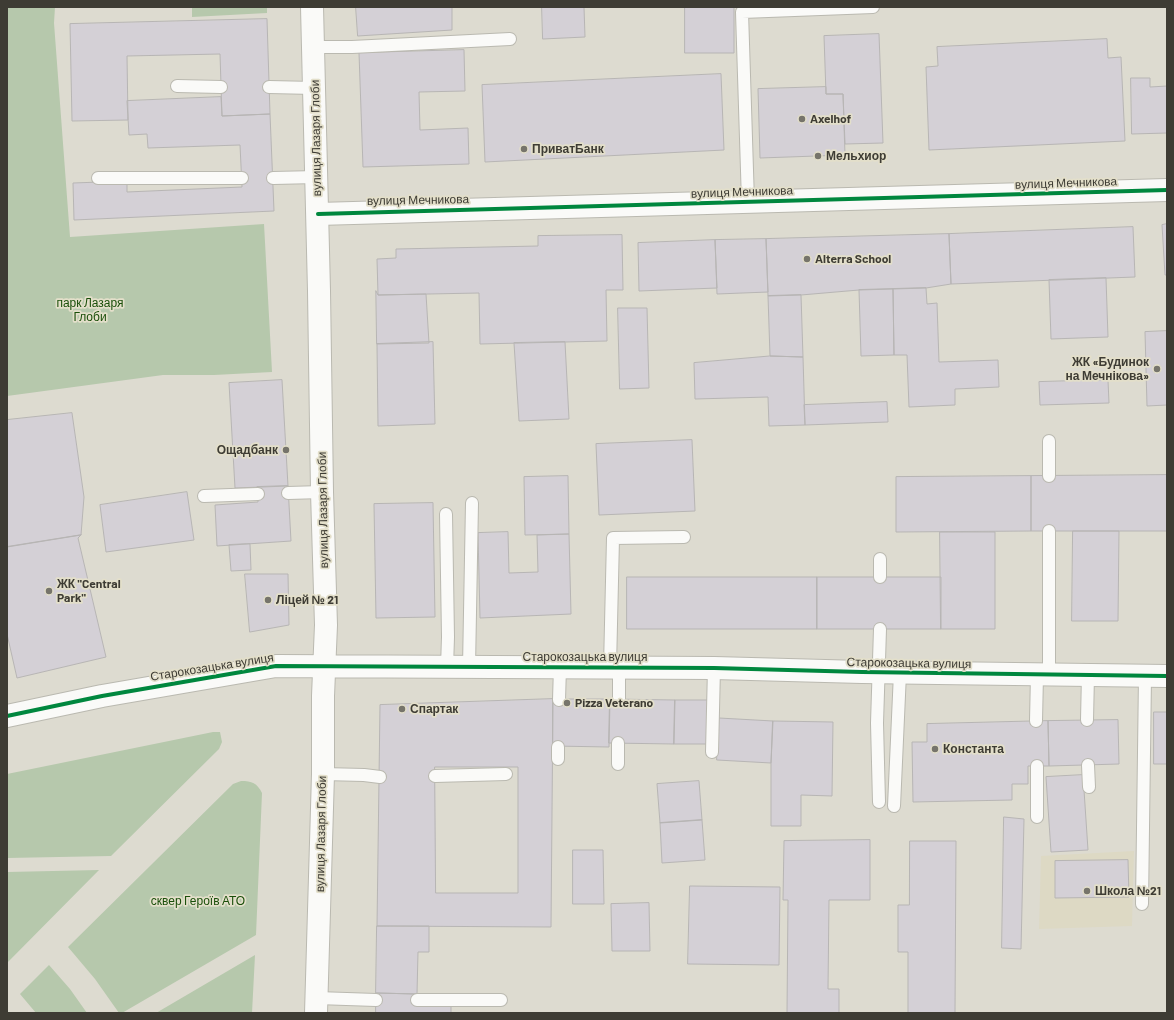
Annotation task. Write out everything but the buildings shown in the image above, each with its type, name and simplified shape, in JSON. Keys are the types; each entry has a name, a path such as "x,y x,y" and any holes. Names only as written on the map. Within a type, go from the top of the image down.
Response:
{"street":[{"name":"вулиця Лазаря Глоби","path":"312,7 318,214 322,492 326,625 323,696 323,774 317,1006"},
{"name":"вулиця Мечникова","path":"318,214 1167,190"},
{"name":"Старокозацька вулиця","path":"8,713 276,666 714,668 889,673 1167,676"}],"lane":[{"path":"748,202 742,12 873,7"},
{"path":"313,48 352,48 510,39"},
{"path":"177,86 221,87"},
{"path":"269,87 314,88"},
{"path":"98,178 242,178"},
{"path":"273,178 317,178"},
{"path":"1049,441 1049,476"},
{"path":"288,493 322,492"},
{"path":"204,496 258,494"},
{"path":"468,667 472,503"},
{"path":"446,514 447,667"},
{"path":"1036,721 1043,674 1049,531"},
{"path":"619,699 615,667 613,538 684,537"},
{"path":"880,559 880,577"},
{"path":"880,630 889,673 894,806"},
{"path":"559,700 560,667"},
{"path":"712,752 714,668"},
{"path":"879,802 877,723 889,673"},
{"path":"1088,675 1088,720"},
{"path":"1142,904 1145,676"},
{"path":"618,743 618,764"},
{"path":"1088,765 1088,787"},
{"path":"1037,766 1037,817"},
{"path":"323,774 380,777"},
{"path":"435,776 506,774"},
{"path":"317,1006 376,1000"},
{"path":"417,1000 501,1000"}],"shaded area":[{"name":"Школа №21","path":"1134,851 1132,926 1039,929 1041,856"}],"green space":[{"name":"парк Лазаря Глоби","path":"7,7 55,7 54,23 70,237 264,224 272,372 214,375 163,375 7,396"},
{"path":"192,7 267,7 267,13 192,17"},
{"path":"213,732 220,732 222,742 219,749 111,856 7,858 7,774"},
{"name":"сквер Героїв АТО","path":"241,781 254,783 262,793 256,935 122,1013 119,1013 95,979 68,947 233,784"},
{"path":"99,870 7,963 7,872"},
{"path":"255,955 252,1013 156,1013"},
{"path":"49,965 70,989 87,1013 36,1013 20,994"}],"cycle path":[{"path":"318,214 1167,190"},
{"path":"7,716 102,696 276,666 714,668 862,672 1167,676"}],"place":[{"name":"Axelhof","path":"802,119"},
{"name":"ПриватБанк","path":"524,149"},
{"name":"Мельхиор","path":"818,156"},
{"name":"Alterra School","path":"807,259"},
{"name":"ЖК «Будинок на Мечнікова»","path":"1157,369"},
{"name":"Ощадбанк","path":"286,450"},
{"name":"ЖК \"Central Park\"","path":"49,591"},
{"name":"Ліцей № 21","path":"268,600"},
{"name":"Pizza Veterano","path":"567,703"},
{"name":"Спартак","path":"402,709"},
{"name":"Константа","path":"935,749"},
{"name":"Школа №21","path":"1087,891"}]}
